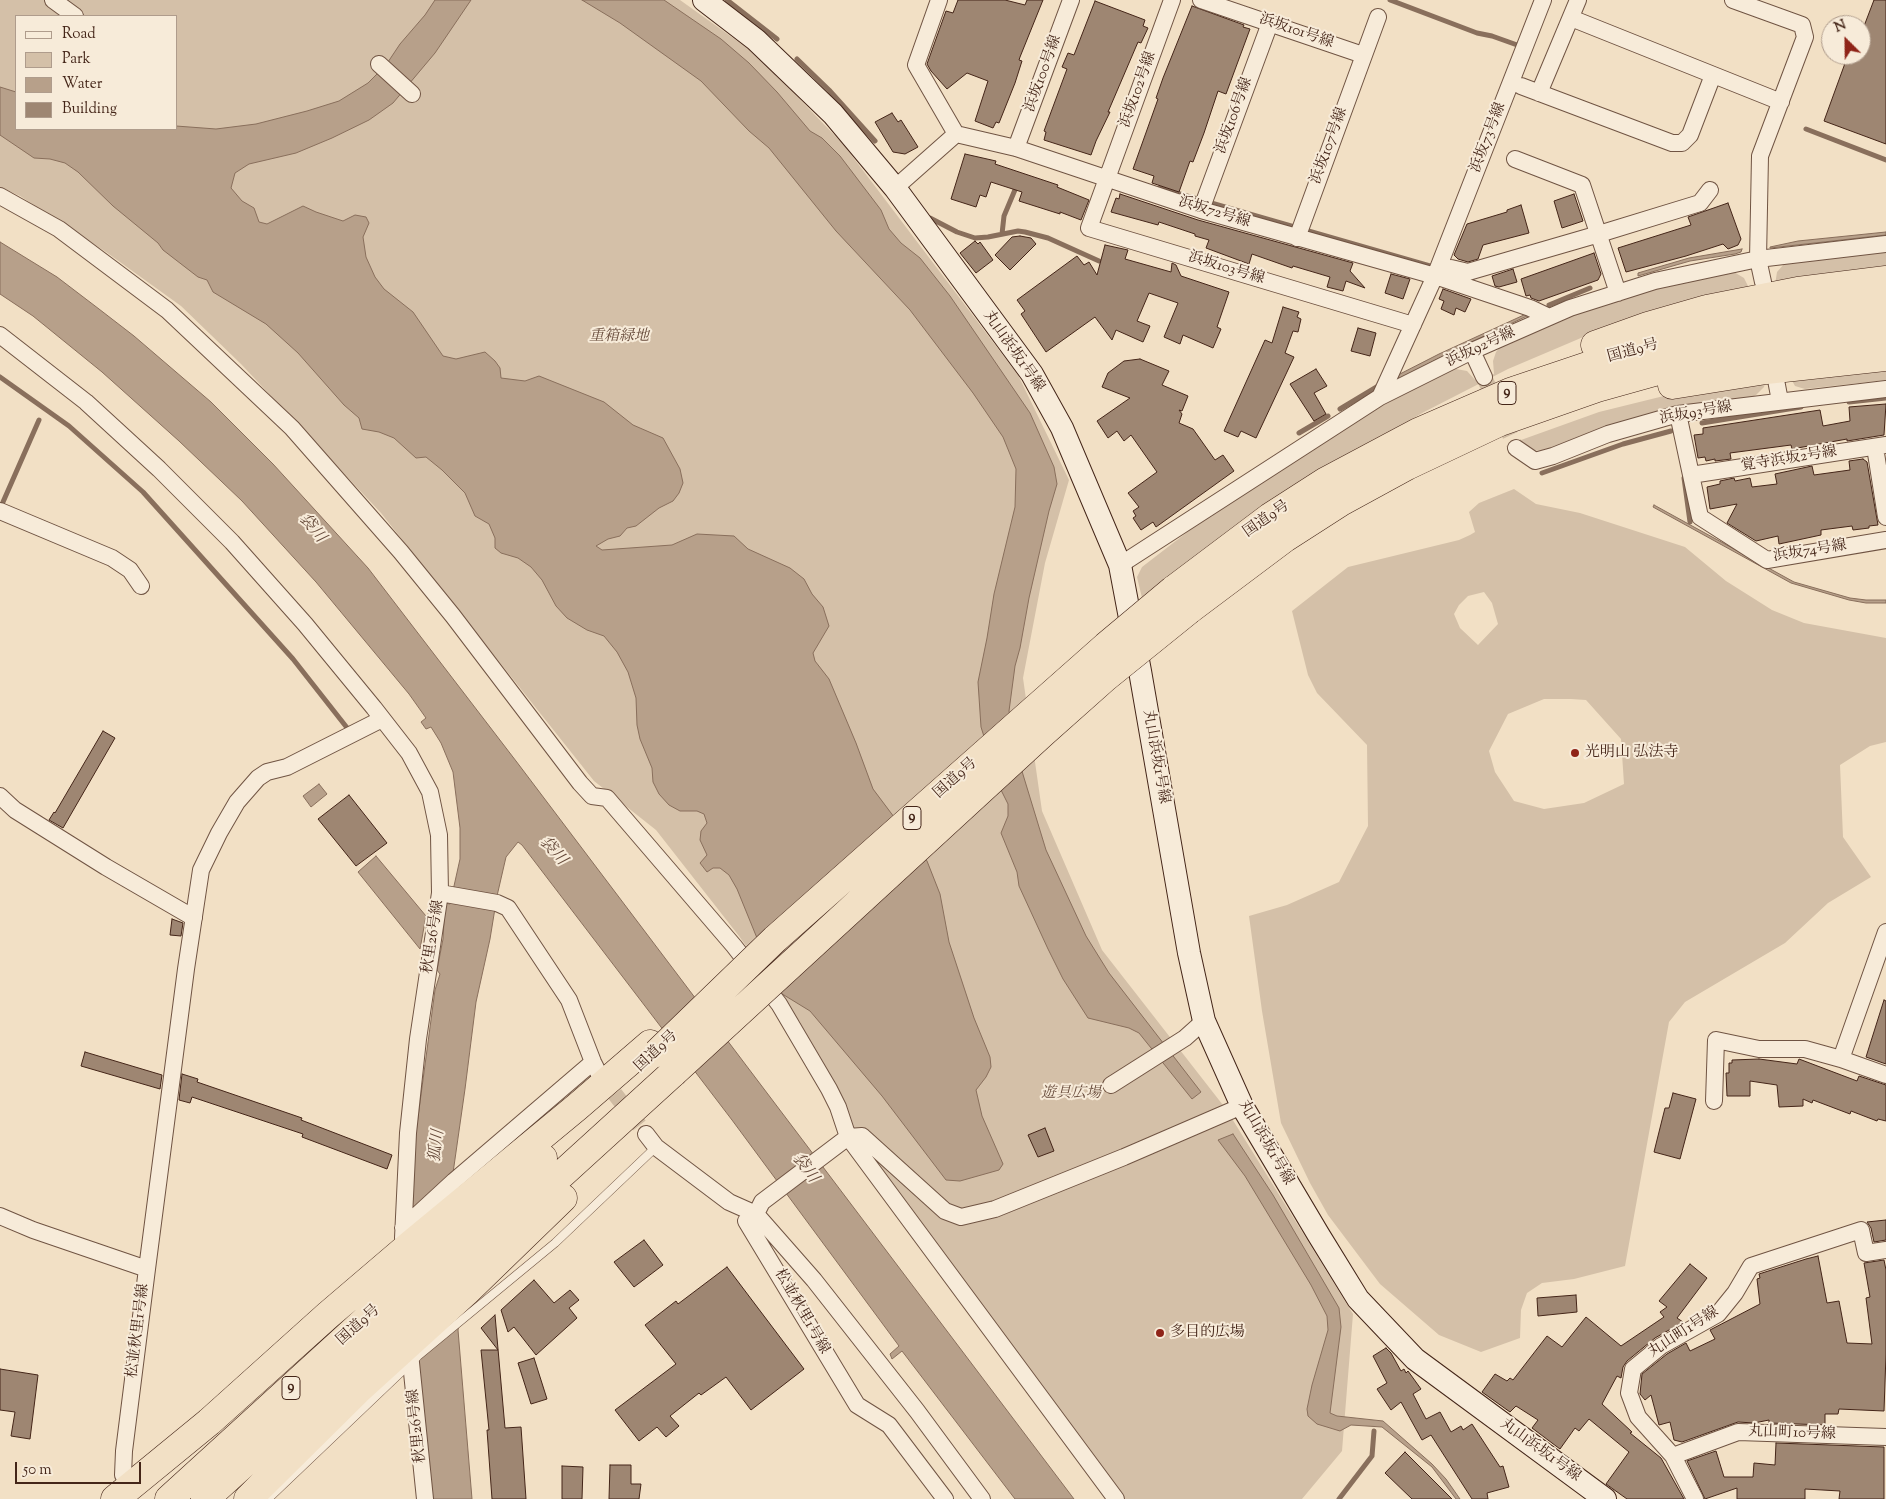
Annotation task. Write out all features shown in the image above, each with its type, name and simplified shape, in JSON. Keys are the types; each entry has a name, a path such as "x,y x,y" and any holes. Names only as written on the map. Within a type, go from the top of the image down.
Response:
{"highway":[{"path":"1400,455 1462,404 1518,376 1577,351 1648,326 1708,309 1761,297 1886,280"},
{"name":"国道9号","path":"169,1499 463,1231 665,1063 795,960 1100,682 1181,600 1212,559 1290,504 1400,455 1510,392 1620,355 1735,328 1814,315 1886,308"},
{"name":"国道9号","path":"1400,455 1472,435 1529,411 1597,388 1660,370 1756,350 1886,334"},
{"path":"1400,455 1638,392 1703,379 1757,371 1886,357"},
{"name":"国道9号","path":"205,1499 465,1263 665,1063 775,939 1106,646 1181,600"},
{"path":"123,1492 209,1422 328,1314 407,1233 458,1191 555,1126 665,1063"},
{"path":"248,1499 358,1391 413,1353 665,1063"}],"street":[{"name":"丸山浜坂1号線","path":"704,0 756,40 833,114 895,188 1032,374 1062,428 1120,565 1189,953 1204,1021 1242,1106 1358,1300 1415,1359 1605,1499"},
{"path":"895,188 956,134 916,66 939,0"},
{"name":"浜坂100号線","path":"1016,148 1071,0"},
{"name":"浜坂102号線","path":"1107,180 1172,0"},
{"name":"浜坂101号線","path":"1201,0 1363,55"},
{"name":"浜坂73号線","path":"1380,397 1435,276 1543,0"},
{"path":"1539,93 1578,0"},
{"path":"1733,0 1802,26 1805,36 1760,156 1758,259 1763,282"},
{"name":"浜坂107号線","path":"1297,238 1378,16"},
{"path":"1571,18 1781,102"},
{"name":"浜坂106号線","path":"1200,210 1270,23"},
{"path":"379,64 412,94"},
{"path":"1522,86 1672,144 1682,143 1690,136 1713,75"},
{"name":"浜坂72号線","path":"956,134 1016,148 1200,210 1435,276 1530,308 1549,317"},
{"path":"1515,159 1582,185 1618,293"},
{"name":"浜坂103号線","path":"1107,180 1089,228 1413,325"},
{"path":"1451,268 1468,272 1599,234 1700,203 1710,190"},
{"path":"0,196 59,229 167,310 292,428 401,552 453,616 580,783 592,796 608,798 734,946 779,1004 838,1107 844,1140 1116,1499"},
{"name":"浜坂92号線","path":"1120,565 1380,397 1472,351 1570,308 1656,281 1758,259 1886,244"},
{"path":"0,335 86,402 159,469 232,542 298,616 382,718 409,753 430,792 439,836 446,895"},
{"path":"1472,351 1484,377"},
{"path":"1776,380 1780,401"},
{"name":"浜坂93号線","path":"1516,448 1535,461 1553,456 1608,434 1678,414 1886,389"},
{"name":"浜坂74号線","path":"1678,414 1700,517 1767,560 1886,540"},
{"path":"1880,446 1886,517"},
{"name":"覚寺浜坂2号線","path":"1691,475 1880,446"},
{"path":"0,511 112,558 130,570 142,586"},
{"path":"147,1269 202,870 215,840 237,802 258,778 267,772 287,767 382,718"},
{"path":"0,796 15,810 98,862 194,918"},
{"name":"秋里26号線","path":"407,1233 408,1133 418,1039 446,895 497,903 508,908 569,1000 596,1068 458,1191"},
{"path":"1841,1059 1886,932"},
{"path":"1111,1085 1185,1038 1204,1021"},
{"path":"1714,1101 1716,1040 1759,1049 1805,1049 1886,1074"},
{"path":"759,1208 844,1140 862,1136 945,1211 961,1217 995,1209 1124,1157 1242,1106"},
{"path":"651,1141 729,1202 759,1208 917,1411 982,1499"},
{"name":"松並秋里1号線","path":"759,1208 746,1221 857,1405 889,1426 945,1499"},
{"name":"松並秋里1号線","path":"0,1216 33,1230 147,1269 124,1450 123,1492"},
{"name":"丸山町1号線","path":"1695,1499 1673,1456 1638,1417 1629,1393 1633,1369 1661,1346 1718,1314 1735,1293 1751,1266 1861,1230 1866,1253 1886,1250"},
{"name":"秋里26号線","path":"413,1353 425,1499"},
{"name":"丸山町10号線","path":"1673,1456 1738,1432 1886,1437"}],"lane":[{"path":"268,1499 413,1353 463,1319 555,1243 651,1141"}],"green space":[{"name":"重箱緑地","path":"0,0 680,0 757,55 843,144 1018,375 1069,480 1045,563 1023,678 1042,811 1102,950 1226,1109 1353,1314 1342,1451 1302,1499 1123,1499 859,1147 800,1022 739,936 656,830 594,781 381,513 241,364 181,306 106,252 20,196 0,187"},
{"path":"1886,252 1886,272 1588,335 1508,369 1424,412 1330,466 1142,598 1137,577 1142,567 1212,513 1329,436 1448,371 1456,369 1467,371 1477,382 1494,374 1493,361 1500,347 1588,309 1674,283 1734,272 1744,278 1750,290 1775,285 1777,272 1784,264 1790,262"},
{"path":"1886,365 1886,380 1805,389 1795,386 1790,377 1766,380 1764,387 1752,397 1710,403 1667,413 1544,451 1526,450 1521,440 1599,412 1684,391 1803,373"},
{"path":"1514,489 1536,504 1580,513 1685,547 1726,581 1772,610 1804,623 1886,638 1886,742 1870,746 1840,765 1843,837 1871,877 1828,903 1785,943 1685,1002 1669,1022 1625,1266 1574,1279 1542,1283 1527,1293 1521,1310 1520,1338 1481,1352 1439,1335 1380,1284 1328,1215 1310,1183 1281,1123 1262,1011 1249,916 1287,905 1339,882 1368,826 1367,745 1317,693 1308,675 1292,611 1348,567 1459,540 1470,535 1475,532 1469,512 1479,503","holes":["1484,592 1492,603 1498,624 1478,645 1460,628 1454,614 1459,605 1468,596","1544,699 1586,700 1621,739 1624,784 1584,803 1544,809 1514,801 1495,772 1489,751 1508,714"]}],"water":[{"path":"435,0 471,0 435,53 393,103 369,120 332,138 296,153 249,164 235,173 231,188 242,201 254,208 259,222 267,224 303,206 343,221 355,215 366,217 369,223 363,237 366,257 375,277 384,289 413,312 443,356 456,359 485,352 500,368 501,378 525,381 539,376 604,402 633,425 663,438 680,469 683,483 679,493 673,501 659,508 636,526 627,528 620,536 608,539 596,546 602,550 672,545 697,534 734,536 748,549 790,568 804,579 812,594 823,607 829,626 813,653 815,661 829,679 873,789 927,861 940,894 949,942 974,1018 990,1057 991,1067 976,1090 982,1116 1003,1164 999,1170 960,1181 946,1180 882,1096 810,1011 779,992 737,889 729,875 720,868 713,868 707,872 700,863 707,855 700,840 701,831 707,823 704,814 697,811 680,811 669,805 659,794 653,782 652,768 640,739 637,725 636,698 628,672 617,652 604,636 587,630 567,618 556,606 542,580 531,567 518,558 501,553 495,548 495,538 489,524 475,516 465,493 442,470 426,457 416,458 394,438 379,432 362,429 359,418 344,405 298,353 266,324 213,292 207,280 198,277 163,250 158,243 113,206 78,172 65,163 50,159 34,158 0,135 0,87 15,92 15,130 178,130 178,126 216,129 256,124 307,111 339,101 368,83 386,65 400,44 425,15"},
{"path":"582,0 664,0 721,39 749,63 810,131 822,138 840,156 881,210 889,229 901,243 920,258 950,296 1030,413 1054,467 1057,484 1029,598 1015,666 1009,711 1021,768 1046,850 1086,936 1109,973 1201,1092 1192,1099 1139,1033 1129,1028 1088,1018 1063,979 1048,949 1019,886 1017,872 1001,833 1008,816 1008,804 1001,790 981,727 978,682 994,594 1015,507 1016,469 1003,437 973,393 910,310 836,231 769,148 749,131 701,81 620,23"},
{"path":"1886,232 1886,235 1770,248 1798,241"},
{"path":"0,242 57,277 134,336 211,402 273,464 368,568 1074,1499 1015,1499 902,1351 892,1359 890,1354 899,1346 732,1120 518,842 506,857 476,1002 453,1173 460,1318 458,1330 472,1499 432,1499 422,1406 412,1265 412,1162 435,990 440,974 437,970 443,939 445,903 450,904 460,859 460,828 453,772 441,743 431,727 426,729 421,722 426,718 409,694 316,582 242,501 102,372 33,316 0,294"},
{"path":"1742,249 1741,252 1735,254 1690,261 1638,276 1638,273 1689,258"},
{"path":"1526,314 1527,316 1395,381 1396,376 1439,354"},
{"path":"1654,505 1794,582 1850,598 1886,600 1886,603 1866,603 1849,600 1791,583 1653,507"},
{"path":"319,784 327,794 311,807 303,796"},
{"path":"376,856 426,916 420,949 358,872"},
{"path":"1233,1134 1273,1195 1339,1308 1341,1327 1330,1413 1337,1416 1383,1421 1432,1464 1446,1479 1460,1499 1456,1499 1432,1467 1382,1427 1351,1425 1340,1431 1317,1424 1308,1416 1307,1409 1312,1385 1328,1330 1327,1316 1311,1285 1245,1176 1218,1140"}],"building":[{"path":"958,0 1005,0 1025,5 1027,0 1043,0 1020,57 1019,60 1022,61 1015,83 999,123 996,122 993,128 975,121 988,81 967,73 947,89 927,64 946,11 953,13"},
{"path":"1874,0 1886,0 1886,144 1824,121 1844,65 1871,65 1871,15 1868,15"},
{"path":"1095,1 1145,20 1143,26 1148,28 1141,43 1138,42 1091,155 1044,140 1046,132 1044,131 1067,69 1062,67 1068,53 1074,55"},
{"path":"1192,6 1244,25 1243,27 1250,29 1226,94 1218,91 1193,162 1190,161 1179,192 1152,183 1154,176 1133,169 1158,99 1156,98 1163,78"},
{"path":"892,113 898,122 901,120 918,147 905,154 893,152 875,122"},
{"path":"965,154 996,161 995,164 1058,185 1057,187 1089,200 1081,220 1019,201 1022,192 991,182 986,197 980,195 976,207 951,199"},
{"path":"1120,194 1198,220 1353,263 1350,271 1365,288 1346,281 1343,291 1327,287 1330,277 1293,266 1292,268 1252,254 1249,264 1206,248 1209,240 1195,236 1195,234 1159,222 1158,225 1111,212 1116,198 1119,199"},
{"path":"1574,194 1583,221 1562,228 1554,201"},
{"path":"1728,203 1741,239 1738,245 1728,249 1723,244 1626,272 1618,248 1691,225 1688,217"},
{"path":"1521,205 1529,233 1483,245 1478,259 1468,262 1458,259 1454,255 1467,224 1507,212 1507,210"},
{"path":"1012,237 1031,238 1036,244 1010,270 995,255"},
{"path":"975,241 978,244 980,242 993,260 976,273 960,253"},
{"path":"1105,245 1128,250 1125,259 1171,272 1172,263 1176,265 1181,276 1229,292 1217,327 1221,329 1213,348 1183,335 1180,344 1164,337 1178,303 1149,293 1137,321 1150,326 1143,342 1116,330 1112,340 1095,317 1046,352 1021,314 1025,311 1017,300 1077,256 1084,265 1089,262 1097,275"},
{"path":"1594,253 1601,274 1598,280 1539,301 1531,298 1530,295 1526,296 1521,279"},
{"path":"1513,269 1517,282 1499,287 1495,286 1492,276"},
{"path":"1391,274 1410,279 1403,299 1385,293"},
{"path":"1443,289 1471,299 1465,312 1456,308 1454,315 1441,309 1444,301 1439,299"},
{"path":"1283,307 1299,312 1297,317 1301,319 1298,332 1293,331 1285,353 1294,357 1256,438 1241,431 1238,437 1224,431 1265,340 1272,343"},
{"path":"1358,328 1376,333 1370,356 1351,351"},
{"path":"1140,359 1169,371 1162,385 1188,396 1182,411 1179,410 1182,414 1179,423 1193,429 1215,460 1223,455 1234,471 1156,527 1153,522 1141,530 1133,518 1136,516 1133,511 1139,507 1128,493 1157,472 1131,435 1124,441 1117,431 1108,438 1097,421 1130,398 1102,387 1108,373 1124,361"},
{"path":"1316,369 1327,386 1314,393 1326,414 1314,421 1290,384"},
{"path":"1886,404 1884,435 1847,441 1847,439 1792,449 1791,445 1730,453 1731,459 1715,461 1715,459 1706,461 1705,457 1698,458 1694,435 1703,434 1703,428 1820,410 1823,426 1850,421 1849,407"},
{"path":"1863,459 1867,462 1878,525 1869,526 1869,528 1853,530 1852,526 1821,530 1821,535 1779,544 1778,536 1756,541 1727,523 1737,504 1710,509 1707,487 1720,484 1720,481 1734,478 1735,481 1750,478 1752,487 1777,484 1775,474 1812,466 1814,475 1850,470 1849,461"},
{"path":"103,731 115,738 63,828 49,820"},
{"path":"349,795 387,843 356,866 318,819"},
{"path":"172,919 183,923 181,936 170,935"},
{"path":"1884,1000 1886,1001 1886,1064 1866,1057"},
{"path":"85,1052 162,1075 160,1089 81,1066"},
{"path":"1759,1059 1797,1064 1799,1059 1857,1081 1859,1076 1886,1085 1886,1121 1878,1119 1877,1121 1851,1111 1850,1114 1813,1100 1812,1103 1803,1099 1803,1106 1779,1107 1777,1085 1750,1081 1750,1096 1727,1096 1726,1073 1729,1073 1729,1063 1732,1063 1732,1060"},
{"path":"182,1074 198,1079 197,1082 302,1118 301,1120 392,1155 387,1169 302,1137 303,1134 192,1097 190,1103 179,1100"},
{"path":"1673,1093 1696,1099 1680,1159 1654,1152 1665,1108 1669,1108"},
{"path":"1045,1128 1054,1151 1038,1157 1028,1135"},
{"path":"1886,1220 1886,1240 1874,1242 1871,1228 1867,1222"},
{"path":"644,1240 663,1265 634,1287 614,1262"},
{"path":"1818,1256 1827,1303 1839,1301 1847,1343 1872,1344 1866,1298 1870,1297 1864,1263 1884,1260 1886,1270 1886,1354 1884,1411 1839,1409 1838,1414 1825,1414 1825,1425 1769,1423 1769,1420 1754,1423 1738,1422 1682,1442 1674,1440 1670,1422 1659,1425 1651,1395 1645,1400 1640,1394 1642,1374 1667,1354 1686,1343 1690,1351 1715,1339 1710,1330 1760,1304 1757,1279 1760,1278 1759,1274"},
{"path":"1690,1264 1707,1278 1677,1318 1683,1322 1655,1338 1627,1361 1623,1367 1621,1378 1617,1376 1602,1404 1632,1432 1630,1433 1661,1458 1684,1499 1627,1499 1606,1484 1629,1452 1589,1419 1579,1431 1575,1428 1560,1449 1532,1428 1538,1420 1516,1406 1510,1412 1482,1392 1495,1374 1507,1381 1510,1378 1513,1380 1547,1336 1562,1347 1586,1317 1621,1346 1664,1317 1660,1312 1667,1307 1659,1301"},
{"path":"727,1267 804,1369 751,1410 726,1377 701,1395 699,1393 670,1416 679,1426 666,1437 657,1427 639,1441 615,1410 676,1364 645,1325 676,1301 678,1304"},
{"path":"534,1280 554,1303 570,1290 579,1300 569,1308 577,1318 536,1355 514,1327 508,1332 501,1310"},
{"path":"1576,1295 1577,1312 1538,1316 1537,1298"},
{"path":"495,1315 505,1428 521,1427 526,1499 492,1499 487,1430 489,1430 481,1350 498,1350 481,1328"},
{"path":"1386,1348 1401,1371 1404,1369 1406,1373 1408,1371 1421,1389 1413,1394 1426,1419 1440,1412 1451,1432 1461,1426 1463,1430 1472,1424 1500,1467 1503,1466 1509,1487 1487,1493 1488,1499 1472,1499 1431,1435 1422,1440 1401,1402 1391,1410 1377,1389 1387,1383 1373,1356"},
{"path":"534,1358 547,1399 531,1404 518,1363"},
{"path":"0,1369 38,1375 30,1439 11,1436 15,1412 0,1410"},
{"path":"1776,1443 1884,1447 1884,1499 1839,1499 1840,1491 1805,1489 1805,1499 1737,1499 1737,1488 1705,1499 1687,1461 1716,1451 1724,1477 1753,1477 1754,1463 1775,1465"},
{"path":"1405,1452 1452,1499 1412,1499 1385,1473"},
{"path":"610,1465 631,1465 631,1484 641,1484 639,1499 609,1499"},
{"path":"562,1466 583,1467 582,1499 562,1499"}],"waterway":[{"path":"727,0 777,39"},
{"path":"1390,0 1477,33 1520,46"},
{"path":"797,59 829,90 875,141"},
{"path":"1806,129 1886,160"},
{"path":"1002,234 1004,216 1017,185"},
{"path":"1159,188 1430,266"},
{"path":"930,218 957,232 975,238 1018,231 1025,232 1048,238 1099,261"},
{"path":"1549,305 1590,288"},
{"path":"0,377 69,426 143,492 293,659 348,729"},
{"path":"1340,409 1380,385"},
{"path":"1849,402 1886,398"},
{"path":"1702,423 1801,407"},
{"path":"1299,433 1328,416"},
{"path":"3,502 39,420"},
{"path":"1542,473 1623,444 1671,431"},
{"path":"1684,478 1690,522"},
{"path":"1339,1499 1372,1456 1374,1431"}],"tunnel":[{"path":"1484,377 1516,448"},
{"path":"600,1075 646,1134"}],"place":[{"name":"光明山 弘法寺","path":"1575,753"},
{"name":"多目的広場","path":"1160,1333"}],"water label":[{"name":"袋川","path":"311,529"},
{"name":"袋川","path":"552,852"},
{"name":"狐川","path":"438,1146"},
{"name":"袋川","path":"804,1169"}],"park label":[{"name":"遊具広場","path":"1071,1094"}]}
